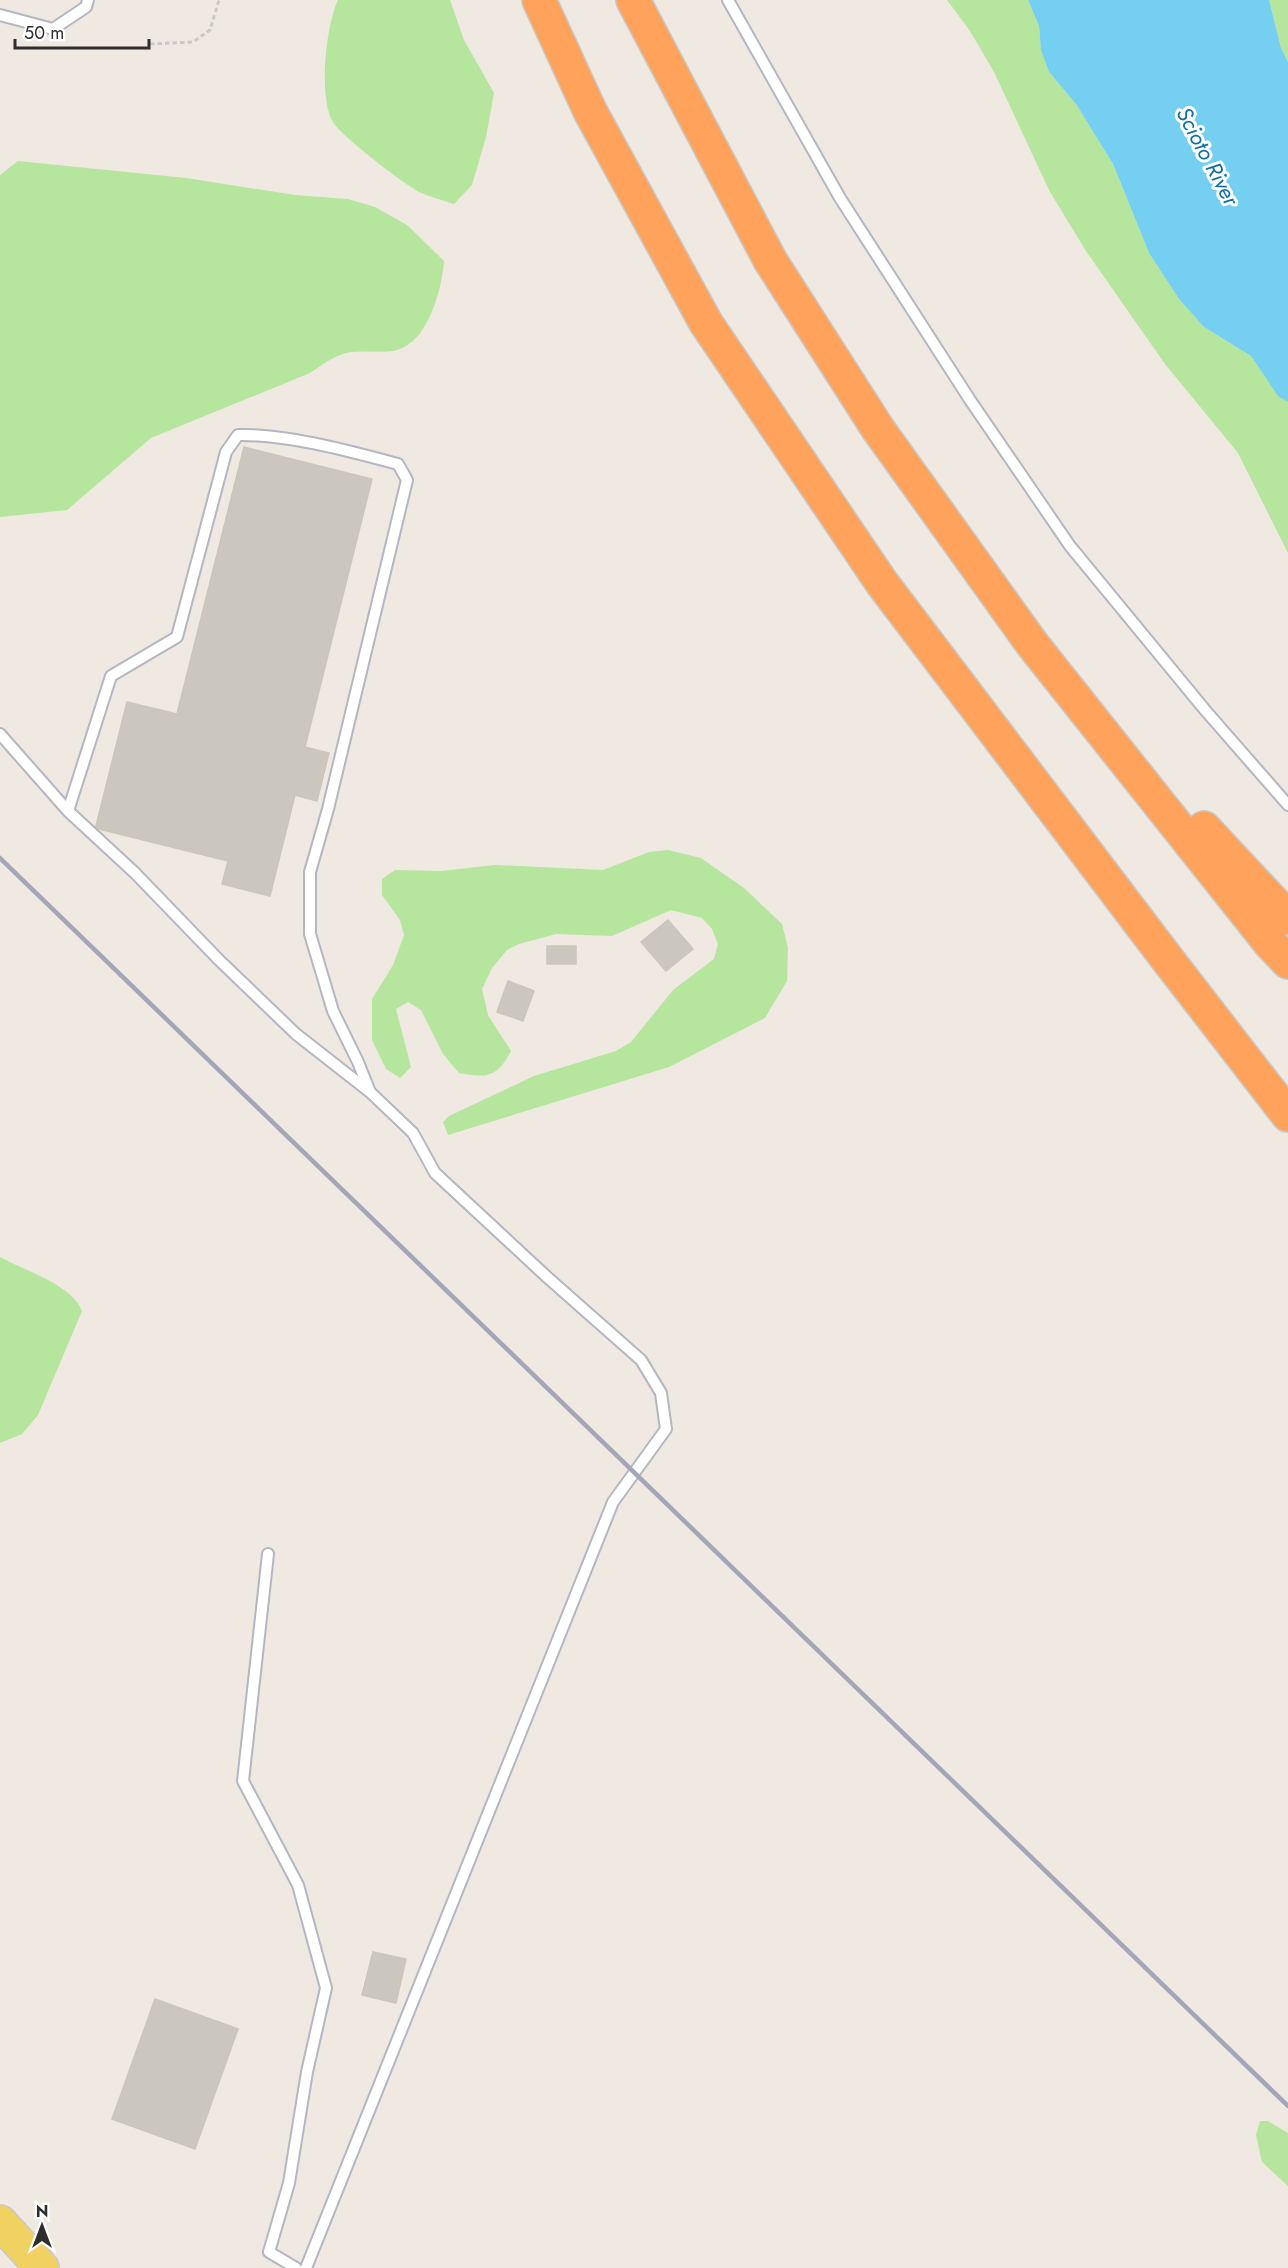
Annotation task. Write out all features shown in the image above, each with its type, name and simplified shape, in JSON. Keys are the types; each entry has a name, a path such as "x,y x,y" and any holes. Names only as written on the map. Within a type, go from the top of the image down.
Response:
{"highway":[{"path":"539,0 590,111 706,323 882,584 1288,1115"},
{"path":"633,0 770,260 878,429 1033,645 1270,943 1288,962"},
{"path":"1033,645 1288,918"}],"main road":[{"path":"0,2222 42,2268"}],"lane":[{"path":"0,15 53,29 86,7 88,0"},
{"path":"728,0 840,198 970,400 1070,546 1205,710 1288,805"},
{"path":"68,811 111,676 177,637 225,452 238,435 259,435 356,453 398,464 407,480 328,809 310,872 309,934 333,1011 370,1092"},
{"path":"0,734 68,811 135,873 219,960 296,1034 370,1092 413,1133 435,1173 641,1360 661,1393 666,1429 613,1502 306,2268"},
{"path":"268,1554 243,1781 298,1885 327,1988 307,2072 289,2183 269,2252 296,2268"}],"path":[{"path":"150,44 193,42 210,30 219,0"}],"green space":[{"path":"338,0 450,0 464,40 494,93 486,137 472,185 454,204 423,194 411,187 360,148 333,122 328,111 326,96 325,61 330,26"},
{"path":"947,0 1028,0 1039,26 1041,49 1049,72 1076,104 1113,164 1149,253 1179,299 1204,327 1251,356 1278,395 1288,402 1288,553 1238,453 1165,364 1086,251 1050,192 994,72 970,31"},
{"path":"1269,0 1288,0 1288,62 1281,48"},
{"path":"18,161 186,178 295,195 348,199 375,207 407,225 444,261 436,299 425,326 408,345 391,351 345,353 329,360 310,373 151,438 67,510 0,517 0,175"},
{"path":"668,850 701,858 744,888 782,924 788,948 787,981 765,1018 669,1067 448,1135 443,1122 449,1116 534,1076 616,1051 631,1042 673,990 714,959 718,944 712,929 702,918 671,910 612,936 556,934 519,944 507,950 492,968 482,989 488,1015 511,1051 501,1067 484,1075 459,1073 443,1054 421,1010 408,1002 396,1009 411,1067 400,1078 386,1069 372,1040 372,999 393,965 404,935 400,920 382,895 382,879 395,870 441,871 495,865 603,870 649,852"},
{"path":"0,1257 69,1293 82,1311 38,1415 22,1434 0,1443"},
{"path":"1260,2121 1268,2121 1288,2133 1288,2186 1262,2162 1256,2135"}],"water":[{"name":"Scioto River","path":"1028,0 1269,0 1281,48 1288,62 1288,402 1278,396 1251,356 1204,327 1179,299 1149,253 1113,164 1076,104 1049,72 1041,50 1039,26"}],"building":[{"path":"244,447 372,479 305,747 329,753 317,801 295,795 270,896 222,884 228,861 99,829 96,826 127,702 177,714"},
{"path":"668,920 693,949 666,971 641,942"},
{"path":"547,946 576,946 576,964 547,964"},
{"path":"508,981 534,991 523,1021 497,1012"},
{"path":"373,1952 406,1959 396,2003 362,1995"},
{"path":"155,1999 238,2029 195,2149 112,2119"}],"railway":[{"path":"0,858 1288,2106"}]}
